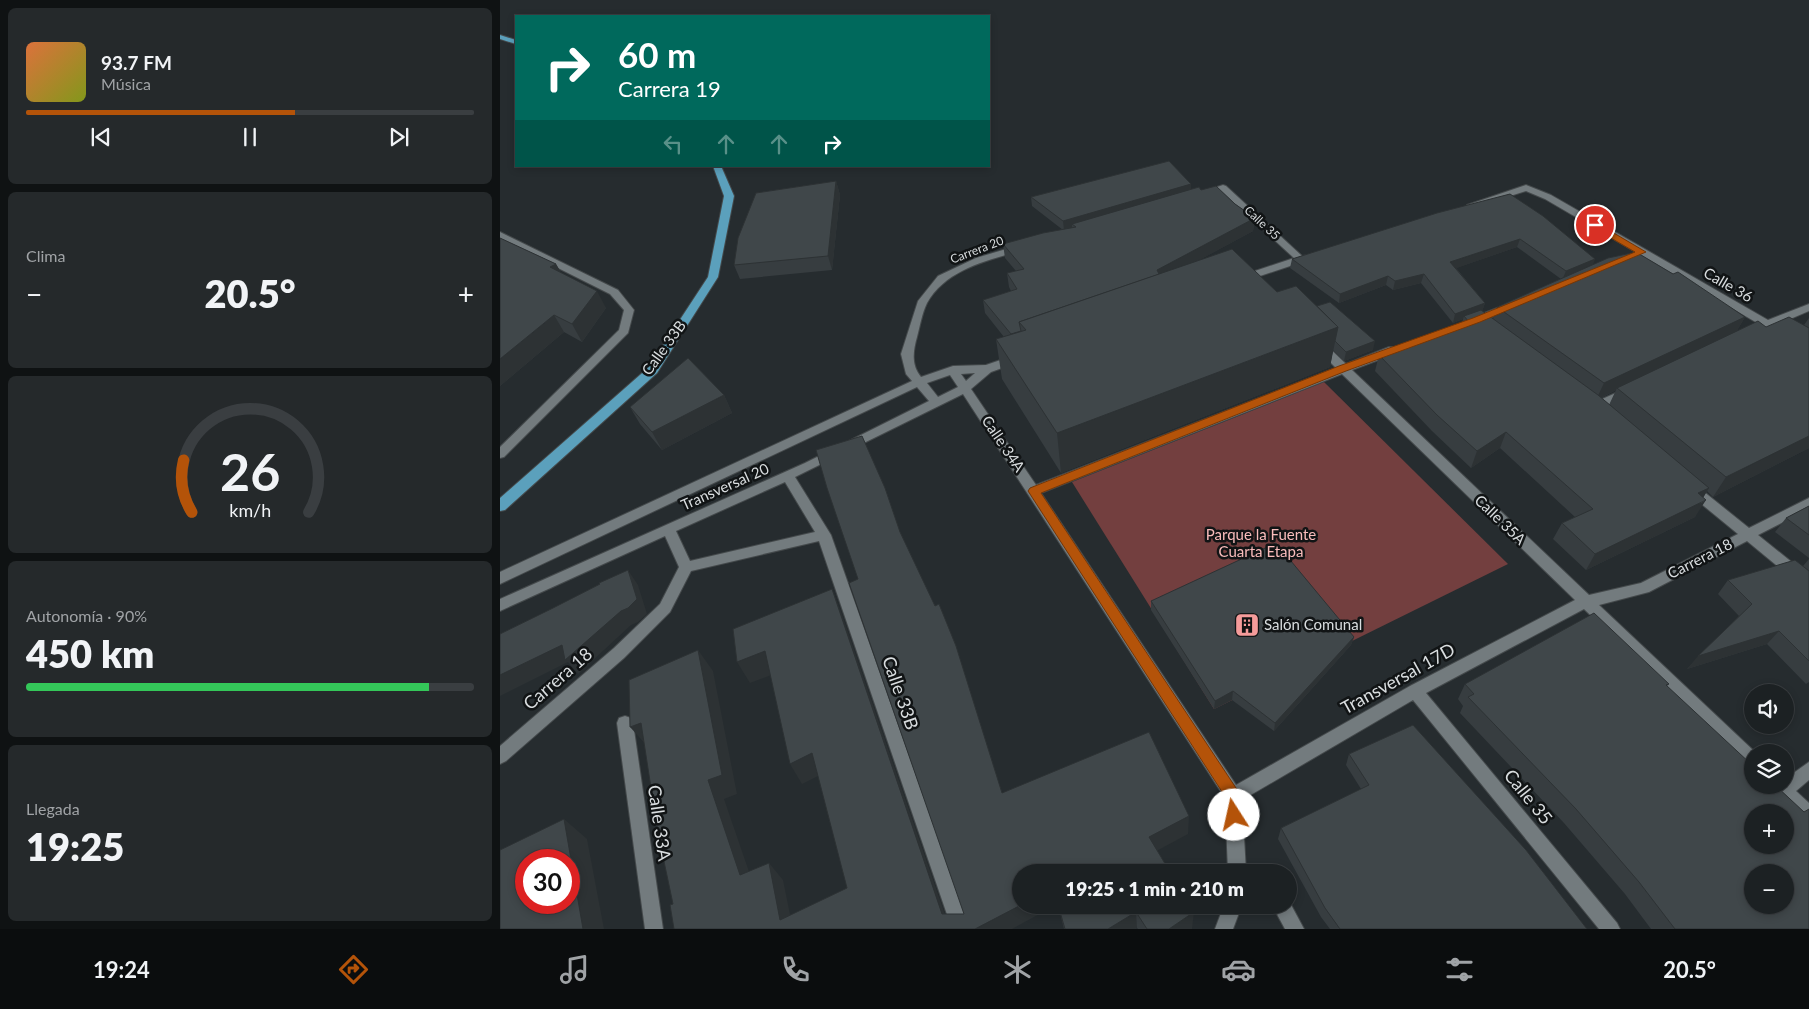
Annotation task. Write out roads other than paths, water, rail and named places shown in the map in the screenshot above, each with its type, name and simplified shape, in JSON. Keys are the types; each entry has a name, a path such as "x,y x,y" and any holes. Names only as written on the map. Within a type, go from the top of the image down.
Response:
{"main road":[{"path":"500,37 515,42"},
{"name":"Calle 33B","path":"500,506 653,370 713,277 729,196 717,167"}],"street":[{"name":"Calle 35","path":"1195,196 1223,188 1300,259"},
{"name":"Calle 36","path":"1465,207 1526,188 1548,197 1637,254 1809,349"},
{"path":"500,235 614,292 629,310 624,331 500,454"},
{"name":"Carrera 20","path":"919,382 912,374 908,354 922,303 942,278 980,260 1027,246"},
{"path":"1233,282 1319,253"},
{"path":"1251,275 1264,289"},
{"path":"1459,326 1481,323 1522,301"},
{"path":"1749,333 1809,307"},
{"name":"Calle 35A","path":"1310,335 1342,369 1744,753"},
{"path":"1034,491 1342,369 1405,346"},
{"path":"987,369 1024,356"},
{"name":"Transversal 20","path":"500,578 919,382 953,370 987,369"},
{"name":"Transversal 20","path":"500,605 788,476 965,388 987,369"},
{"name":"Calle 34A","path":"953,370 1233,796"},
{"path":"919,382 936,402"},
{"path":"1595,407 1638,386"},
{"name":"Calle 33B","path":"788,476 824,535 961,929"},
{"path":"1686,484 1746,535 1809,584"},
{"name":"Carrera 18","path":"1585,602 1644,588 1809,503"},
{"path":"669,530 686,567 824,535"},
{"name":"Carrera 18","path":"500,756 619,653 666,608 686,567"},
{"name":"Transversal 17D","path":"1233,796 1415,690 1585,602"},
{"name":"Calle 35","path":"1415,690 1611,929"},
{"name":"Calle 33A","path":"625,723 654,929"},
{"path":"1794,780 1809,770"},
{"path":"1787,794 1809,814"},
{"path":"1233,796 1237,864"},
{"path":"1224,929 1230,914"},
{"path":"1286,914 1295,929"}],"place":[{"name":"Salón Comunal","path":"1247,625"}],"park label":[{"name":"Parque la Fuente Cuarta Etapa","path":"1261,544"}]}
